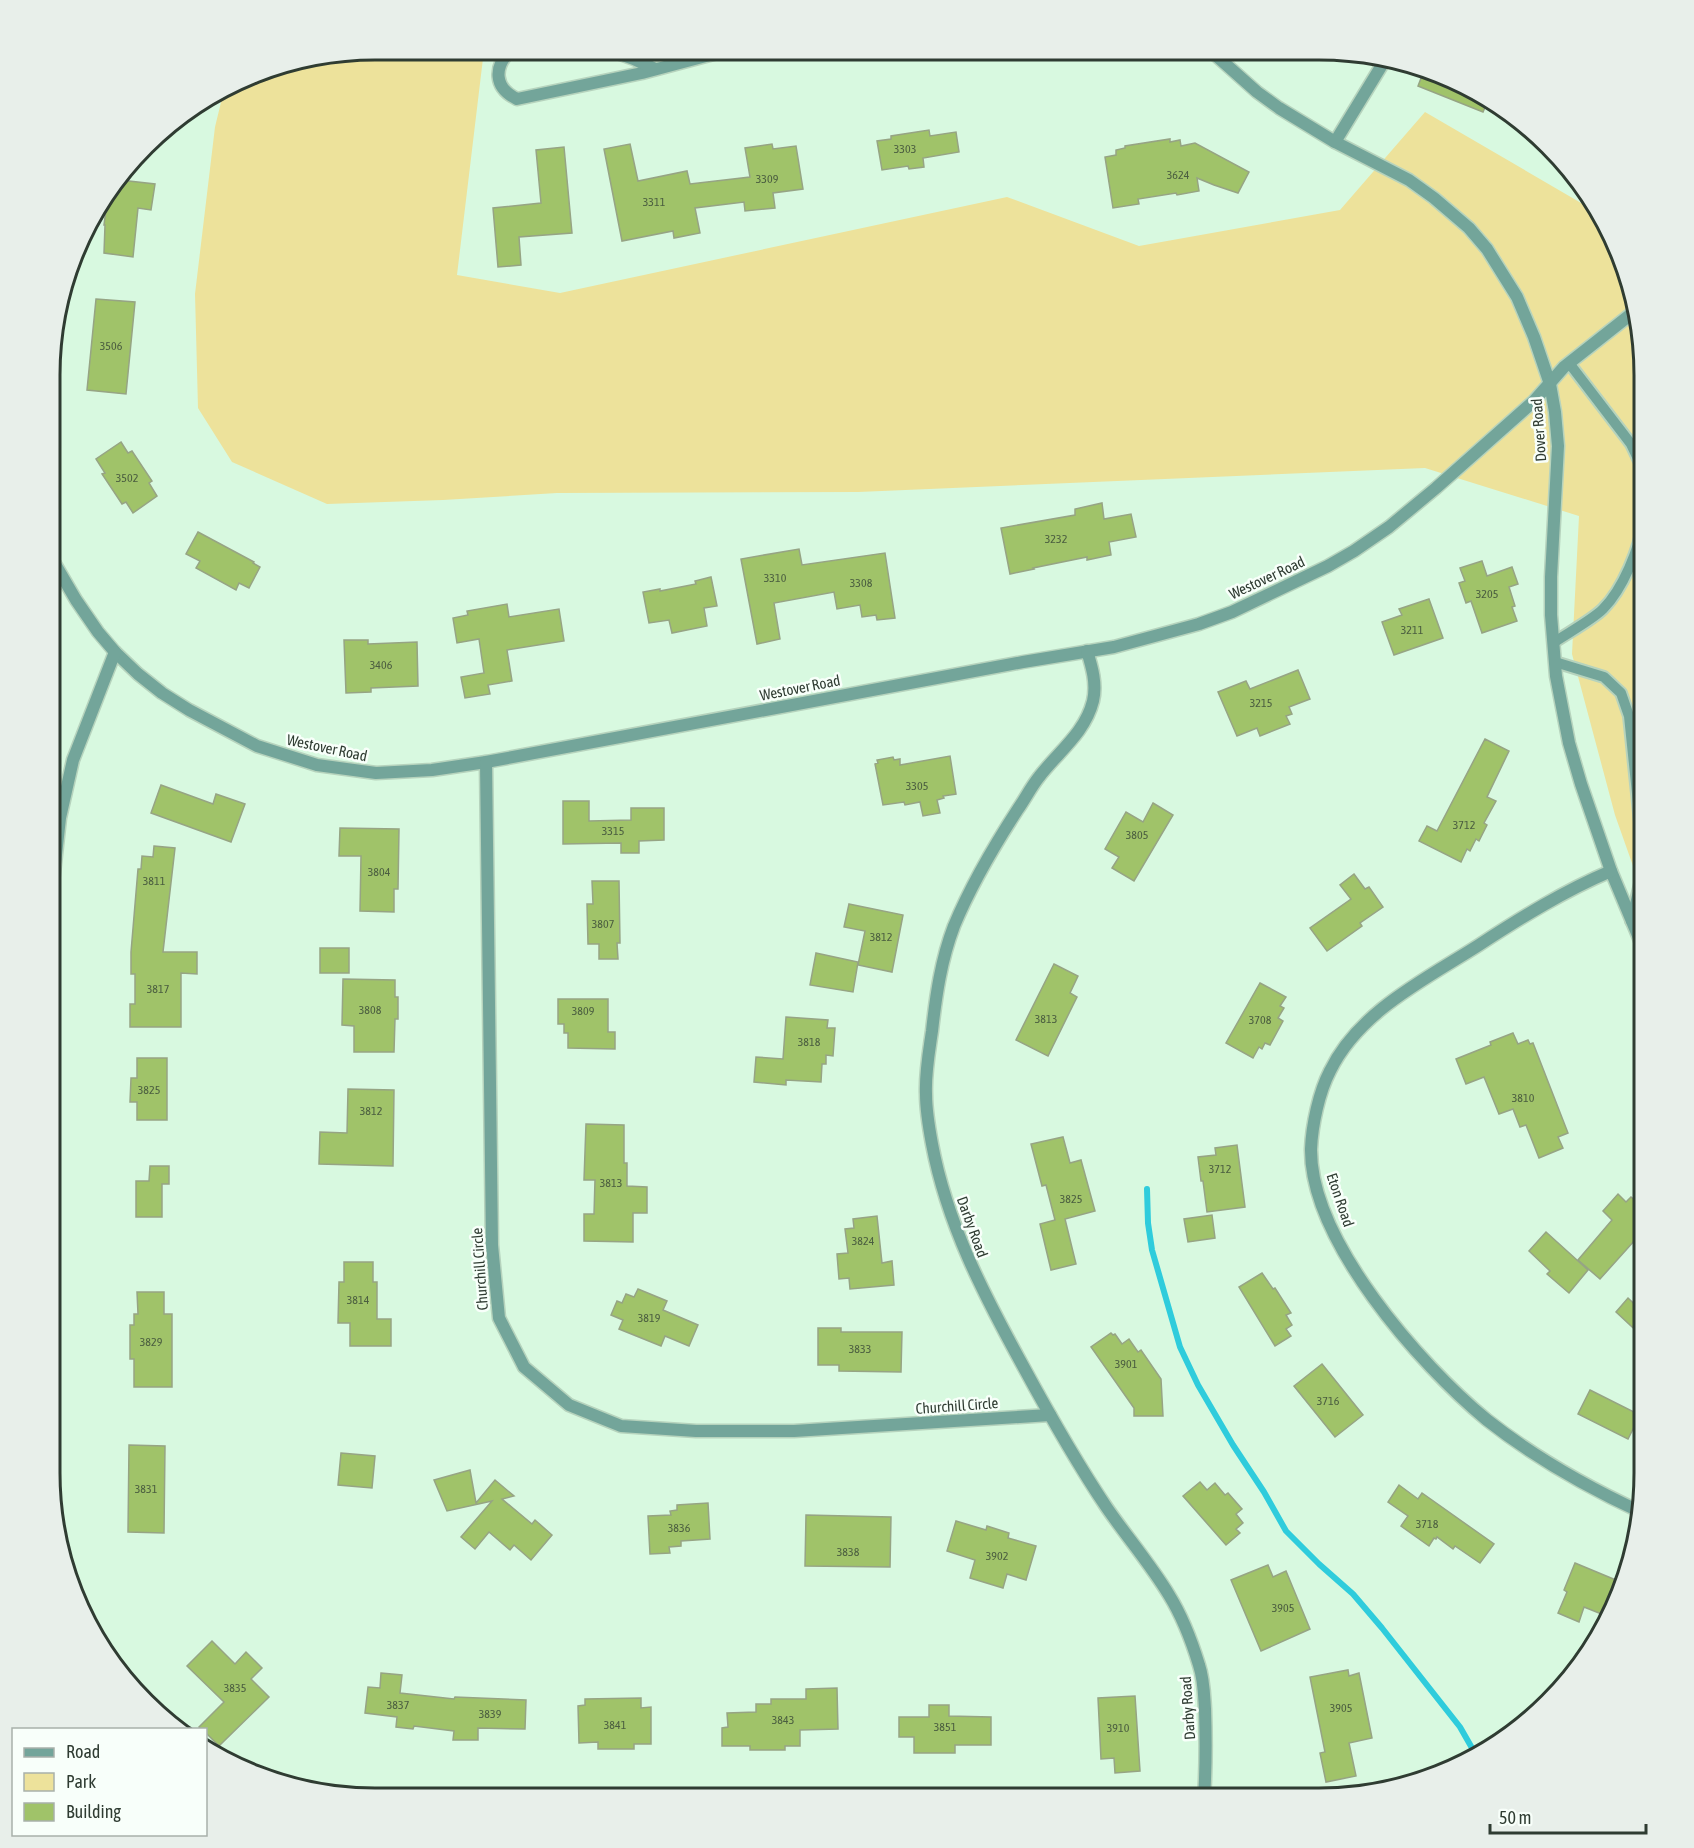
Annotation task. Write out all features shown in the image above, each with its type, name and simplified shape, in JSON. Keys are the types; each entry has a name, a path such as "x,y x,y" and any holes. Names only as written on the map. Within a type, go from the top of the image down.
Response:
{"street":[{"path":"502,60 498,70 499,81 505,93 517,99 688,60"},
{"path":"636,60 655,69"},
{"name":"Dover Road","path":"1221,60 1279,108 1335,142 1409,180 1434,198 1469,228 1486,249 1517,297 1550,384 1555,412 1557,446 1551,577 1553,644 1569,743 1611,871 1634,928"},
{"path":"1335,142 1381,66"},
{"name":"Westover Road","path":"60,573 82,608 115,652 138,674 189,710 247,741 317,765 376,773 432,770 486,762 1134,643 1232,612 1345,556 1389,527 1534,401 1569,363 1628,316"},
{"name":"Darby Road","path":"1087,651 1095,683 1093,700 1085,721 1074,739 1038,778 1002,834 968,896 944,954 927,1069 926,1095 936,1165 959,1238 995,1315 1050,1415 1108,1510 1169,1594 1180,1614 1203,1680 1206,1727 1204,1788"},
{"path":"60,818 74,760 115,652"},
{"name":"Churchill Circle","path":"486,762 492,1245 499,1318 524,1367 569,1405 621,1426 696,1431 794,1431 1050,1415"},
{"name":"Eton Road","path":"1611,871 1584,882 1522,916 1377,1012 1356,1034 1330,1071 1313,1127 1311,1150 1318,1193 1340,1245 1380,1308 1406,1339 1486,1419 1565,1473 1632,1507"}],"lane":[{"path":"1569,363 1634,450"},
{"path":"1553,644 1603,609 1624,579 1634,554"},
{"path":"1555,662 1604,677 1621,693 1629,716 1634,764"},
{"path":"1631,921 1634,909"}],"green space":[{"path":"483,60 457,275 560,293 1007,197 1139,246 1340,210 1425,112 1584,205 1610,254 1623,293 1631,334 1634,375 1634,869 1615,815 1572,654 1579,516 1425,468 858,492 557,493 327,504 232,462 198,408 195,294 215,127 222,100 254,84 293,71 354,61"}],"building":[{"path":"1421,77 1458,92 1485,107 1483,112 1418,86"},
{"path":"929,130 930,136 956,132 959,152 923,158 924,167 909,169 908,166 882,170 877,141 891,139 891,136"},
{"path":"1170,139 1170,142 1180,140 1181,146 1195,143 1249,172 1238,193 1197,178 1199,191 1138,199 1139,204 1113,208 1105,157 1116,155 1116,150 1125,148 1125,146"},
{"path":"630,144 638,181 687,171 690,184 750,177 745,148 772,144 773,149 796,146 803,189 773,193 775,208 745,211 744,202 695,208 700,233 674,238 673,231 622,241 604,149"},
{"path":"564,147 572,233 519,237 521,265 498,267 493,208 541,203 536,150"},
{"path":"127,181 155,184 151,210 138,208 133,257 104,253 106,211"},
{"path":"96,299 135,302 126,394 87,390"},
{"path":"121,442 128,453 132,451 152,481 149,483 157,496 133,513 126,502 122,504 102,474 105,473 96,459"},
{"path":"1102,503 1104,519 1131,514 1136,537 1109,542 1111,555 1087,560 1087,557 1010,574 1001,528 1075,515 1075,509"},
{"path":"198,532 260,567 249,588 239,583 236,590 196,568 200,561 186,554"},
{"path":"799,549 802,565 885,553 895,618 877,620 876,615 862,617 860,605 837,609 834,592 774,603 780,639 757,644 741,559"},
{"path":"1482,561 1487,576 1512,567 1518,584 1509,587 1517,621 1482,633 1471,601 1466,603 1459,583 1465,581 1460,568"},
{"path":"711,577 717,606 704,608 707,626 672,633 669,620 649,623 643,592 696,584 695,581"},
{"path":"1429,599 1443,638 1394,655 1382,622 1402,615 1399,609"},
{"path":"507,604 509,617 559,609 564,641 507,650 512,681 488,685 490,694 465,698 461,677 484,673 479,639 457,643 453,618 468,615 467,611"},
{"path":"344,640 368,640 368,644 417,642 418,686 371,688 371,692 346,693"},
{"path":"1298,670 1310,699 1289,707 1292,714 1286,716 1290,724 1260,736 1257,728 1237,736 1218,692 1246,681 1250,689"},
{"path":"1485,739 1509,751 1487,797 1496,801 1484,823 1487,825 1479,841 1476,839 1470,851 1467,849 1461,862 1419,841 1427,826 1437,831"},
{"path":"950,756 956,794 943,796 944,798 937,800 940,813 923,816 920,802 883,805 875,764 878,763 877,760 893,757 894,760 900,759 900,765"},
{"path":"161,785 213,804 216,794 245,804 231,842 151,813"},
{"path":"563,801 589,801 589,821 631,820 631,808 664,808 664,840 639,841 639,853 621,853 621,843 563,844"},
{"path":"1153,803 1173,815 1134,881 1112,868 1119,857 1105,849 1126,812 1143,822"},
{"path":"340,828 399,829 398,889 394,889 394,912 360,911 361,856 339,856"},
{"path":"154,846 175,848 163,952 197,952 197,974 181,973 181,1027 130,1027 130,1004 135,1004 135,974 131,974 131,952 138,869 141,869 142,856 153,857"},
{"path":"1354,874 1365,889 1369,887 1383,907 1360,923 1362,926 1327,951 1310,928 1351,899 1340,885"},
{"path":"592,881 619,881 618,959 599,959 599,944 588,944 587,904 593,904"},
{"path":"849,904 903,915 892,972 858,965 865,931 844,927"},
{"path":"320,948 349,948 349,973 320,973"},
{"path":"816,953 858,962 853,992 810,985"},
{"path":"1054,964 1078,976 1070,993 1077,997 1048,1056 1016,1040"},
{"path":"343,979 395,980 398,1019 395,1019 394,1052 354,1052 354,1026 342,1025"},
{"path":"1260,983 1286,997 1280,1006 1284,1008 1278,1018 1283,1021 1270,1045 1265,1043 1262,1049 1259,1047 1253,1058 1226,1043"},
{"path":"558,999 608,999 608,1032 615,1032 615,1049 568,1048 568,1033 564,1033 564,1024 558,1024"},
{"path":"786,1017 828,1020 827,1028 835,1028 833,1056 826,1055 826,1064 822,1064 821,1082 786,1080 786,1085 754,1082 756,1057 783,1059"},
{"path":"1513,1033 1518,1044 1528,1040 1530,1044 1533,1043 1568,1133 1558,1137 1563,1148 1539,1158 1526,1125 1520,1127 1513,1109 1499,1114 1484,1077 1466,1084 1456,1059"},
{"path":"137,1058 167,1058 167,1120 137,1120 137,1102 130,1102 131,1078 137,1078"},
{"path":"348,1089 394,1090 393,1166 319,1164 320,1132 347,1133"},
{"path":"586,1124 624,1125 624,1163 627,1163 627,1186 647,1187 647,1213 633,1213 633,1242 584,1241 584,1214 594,1214 595,1180 584,1180"},
{"path":"1063,1137 1070,1163 1081,1160 1095,1211 1065,1219 1076,1264 1051,1270 1040,1224 1055,1220 1046,1185 1042,1186 1031,1144"},
{"path":"1237,1145 1245,1207 1207,1212 1198,1157 1216,1155 1215,1148"},
{"path":"150,1166 169,1166 169,1184 162,1184 162,1217 136,1217 136,1181 149,1181"},
{"path":"1618,1194 1626,1202 1631,1197 1634,1200 1634,1241 1600,1279 1578,1260 1612,1220 1603,1211"},
{"path":"1212,1215 1215,1238 1188,1242 1184,1219"},
{"path":"877,1216 882,1263 892,1261 894,1285 850,1289 849,1278 839,1279 837,1254 848,1253 845,1229 854,1228 853,1219"},
{"path":"1546,1232 1588,1270 1569,1293 1547,1274 1550,1271 1529,1251"},
{"path":"344,1262 373,1262 373,1282 377,1282 377,1319 391,1319 391,1346 350,1346 350,1323 338,1323 339,1282 344,1282"},
{"path":"1262,1273 1291,1313 1286,1315 1292,1325 1286,1329 1291,1336 1275,1346 1239,1287"},
{"path":"638,1289 667,1301 663,1310 698,1325 689,1346 665,1336 661,1346 619,1329 623,1320 611,1315 617,1301 622,1303 626,1294 634,1297"},
{"path":"137,1292 164,1292 164,1314 172,1314 172,1387 134,1387 134,1359 130,1359 130,1325 134,1325 134,1314 138,1314"},
{"path":"1628,1298 1634,1304 1634,1329 1616,1312"},
{"path":"818,1328 841,1328 841,1332 902,1332 901,1372 839,1371 839,1365 818,1365"},
{"path":"1111,1333 1115,1334 1122,1344 1129,1339 1138,1352 1141,1350 1161,1379 1163,1416 1134,1416 1134,1408 1091,1347"},
{"path":"1322,1364 1363,1415 1335,1437 1294,1386"},
{"path":"1590,1390 1634,1412 1634,1427 1628,1439 1578,1414"},
{"path":"129,1445 165,1446 164,1533 128,1532"},
{"path":"341,1453 375,1456 372,1488 338,1485"},
{"path":"470,1470 476,1503 495,1480 514,1496 502,1499 532,1524 535,1520 552,1535 531,1560 514,1545 510,1550 489,1532 475,1549 461,1537 492,1501 447,1511 434,1480"},
{"path":"1200,1482 1207,1490 1215,1483 1225,1495 1228,1493 1242,1509 1236,1514 1243,1523 1236,1529 1240,1533 1226,1545 1183,1496"},
{"path":"1399,1485 1418,1499 1422,1493 1494,1544 1480,1563 1455,1546 1453,1549 1437,1537 1429,1546 1401,1526 1408,1516 1388,1502"},
{"path":"708,1503 710,1539 681,1541 681,1546 669,1547 670,1553 650,1554 648,1516 671,1515 670,1511 677,1510 677,1505"},
{"path":"806,1515 891,1517 890,1567 805,1566"},
{"path":"956,1521 986,1530 987,1526 1009,1533 1008,1538 1036,1546 1026,1580 1007,1574 1003,1588 970,1578 975,1560 947,1551"},
{"path":"1575,1563 1615,1580 1601,1614 1584,1607 1579,1622 1558,1613 1567,1592 1564,1590"},
{"path":"1268,1565 1273,1577 1286,1571 1310,1629 1261,1651 1231,1580"},
{"path":"212,1641 235,1664 246,1652 262,1668 251,1679 269,1697 219,1746 207,1734 207,1728 199,1727 224,1702 187,1666"},
{"path":"1348,1670 1349,1676 1359,1673 1372,1738 1349,1743 1356,1776 1326,1782 1320,1753 1325,1752 1310,1677"},
{"path":"381,1673 402,1675 400,1693 454,1699 455,1697 526,1700 525,1729 478,1728 478,1740 453,1740 454,1731 414,1726 413,1729 396,1727 397,1717 365,1713 368,1687 380,1688"},
{"path":"837,1688 838,1729 800,1730 800,1746 785,1746 785,1750 750,1750 750,1746 722,1746 722,1728 728,1727 727,1713 756,1712 756,1704 771,1704 771,1699 806,1699 806,1689"},
{"path":"1135,1696 1140,1771 1115,1773 1114,1758 1101,1759 1098,1698"},
{"path":"641,1698 641,1708 651,1707 651,1744 634,1744 634,1749 598,1749 598,1742 579,1743 578,1706 585,1705 585,1699"},
{"path":"929,1705 949,1705 949,1716 991,1717 991,1745 955,1745 955,1753 914,1753 914,1737 899,1737 899,1717 929,1717"}],"waterway":[{"path":"1147,1189 1152,1250 1180,1347 1198,1385 1286,1531 1353,1594 1460,1727 1472,1748"}]}
